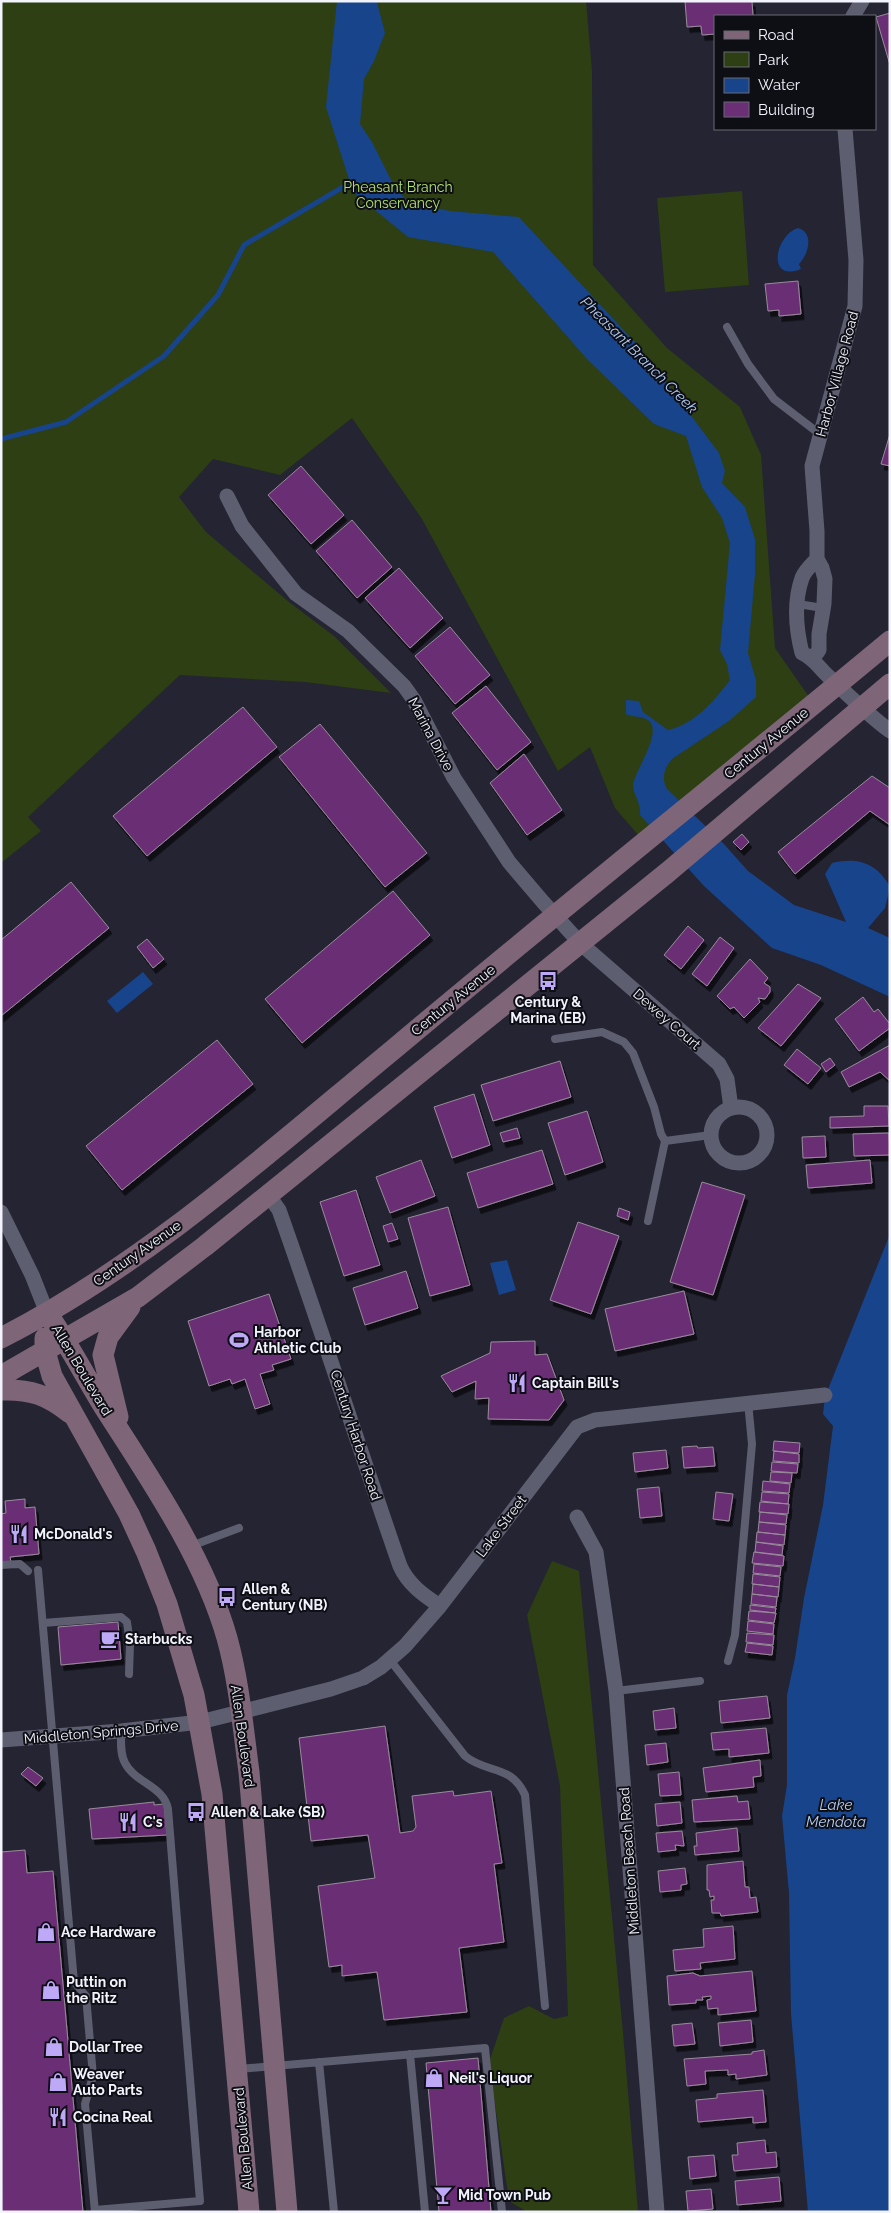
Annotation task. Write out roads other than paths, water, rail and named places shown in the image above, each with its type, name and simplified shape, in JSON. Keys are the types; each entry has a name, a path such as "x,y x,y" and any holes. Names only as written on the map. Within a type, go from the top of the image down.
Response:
{"main road":[{"name":"Century Avenue","path":"1,1338 47,1313 123,1264 179,1224 319,1112 890,641"},
{"path":"1,1376 138,1297 269,1196 467,1033 733,819 890,684"},
{"path":"122,1436 103,1355 108,1337 138,1297"},
{"name":"Allen Boulevard","path":"47,1313 66,1339 82,1371 189,1546 227,1637 241,1711 249,1772 287,2212"},
{"name":"Allen Boulevard","path":"47,1313 45,1351 52,1376 129,1514 157,1577 186,1664 200,1722 212,1794 249,2212"},
{"path":"1,1390 26,1390 47,1397 76,1417"}],"street":[{"path":"854,15 862,1"},
{"name":"Harbor Village Road","path":"813,658 819,650 825,579 817,559 816,514 812,473 820,435 855,306 856,260 845,130"},
{"name":"Marina Drive","path":"227,496 242,526 296,594 348,631 404,686 459,786 510,862 580,943"},
{"path":"817,559 807,569 802,578 798,604 797,632 802,652 813,658 819,668 860,708 890,730"},
{"name":"Dewey Court","path":"580,943 720,1064 727,1079 731,1108"},
{"path":"741,1107 751,1109 765,1123 767,1142 763,1151 749,1162 731,1163 723,1159 716,1152 711,1135 717,1118 731,1108 741,1107"},
{"name":"Century Harbor Road","path":"269,1196 279,1210 322,1331 404,1576 420,1592 440,1606"},
{"path":"1,1212 32,1275 47,1313"},
{"name":"Lake Street","path":"200,1722 356,1682 390,1660 440,1606 577,1427 595,1420 825,1395"},
{"name":"Middleton Beach Road","path":"577,1517 596,1552 616,1691 657,2212"},
{"name":"Middleton Springs Drive","path":"1,1740 121,1731 200,1722"}],"lane":[{"path":"727,327 748,364 774,399 820,435"},
{"path":"798,604 823,608"},
{"path":"555,1039 602,1032 624,1042 633,1052 665,1141 648,1221"},
{"path":"665,1141 711,1135"},
{"path":"728,1661 735,1635 752,1444 748,1402"},
{"path":"189,1546 239,1528"},
{"path":"1,1565 20,1564 28,1571"},
{"path":"38,1570 74,1982 86,1996 87,2004 93,2076 85,2104 95,2211 200,2201 167,1803 162,1795 126,1766 122,1757 121,1731"},
{"path":"42,1622 121,1617 127,1622 130,1644 129,1674"},
{"path":"390,1660 465,1756 471,1761 514,1778 525,1795 545,2006"},
{"path":"616,1691 700,1681"},
{"path":"237,2069 485,2048 502,2212"},
{"path":"410,2054 425,2212"},
{"path":"319,2062 334,2212"}],"water":[{"name":"Pheasant Branch Creek","path":"337,1 377,2 385,33 374,61 364,79 360,124 372,142 394,186 409,203 450,211 519,217 642,350 719,453 725,471 722,483 745,507 755,539 755,574 748,653 756,680 756,697 729,721 672,759 664,773 665,785 748,871 794,905 846,922 825,874 832,863 841,861 858,862 873,867 879,872 890,887 885,908 868,928 890,938 890,997 821,965 772,948 704,886 640,815 633,785 653,733 652,725 648,720 626,714 626,700 639,701 643,712 668,730 687,723 703,711 730,680 727,664 720,650 730,543 722,518 702,487 686,436 654,424 587,359 493,252 408,237 353,192 326,107"},
{"path":"798,228 807,234 807,250 799,264 801,269 790,272 783,269 779,264 778,256 784,239 790,232"},
{"path":"143,972 153,984 117,1013 107,1001"},
{"name":"Lake Mendota","path":"890,1234 890,2212 808,2212 791,2014 789,1893 782,1816 787,1785 787,1695 823,1505 833,1426 823,1414 825,1397"},
{"path":"507,1260 516,1290 499,1295 490,1263"}],"waterway":[{"path":"1,439 66,422 164,356 218,295 244,245 355,180"}],"place":[{"name":"Century & Marina (EB)","path":"548,981"},
{"name":"Harbor Athletic Club","path":"239,1340"},
{"name":"Captain Bill's","path":"517,1383"},
{"name":"McDonald's","path":"19,1534"},
{"name":"Allen & Century (NB)","path":"227,1597"},
{"name":"Starbucks","path":"110,1639"},
{"name":"Allen & Lake (SB)","path":"196,1812"},
{"name":"C's","path":"128,1822"},
{"name":"Ace Hardware","path":"46,1932"},
{"name":"Puttin on the Ritz","path":"51,1990"},
{"name":"Dollar Tree","path":"54,2047"},
{"name":"Neil's Liquor","path":"434,2078"},
{"name":"Weaver Auto Parts","path":"58,2082"},
{"name":"Cocina Real","path":"58,2117"},
{"name":"Mid Town Pub","path":"443,2195"}],"park label":[{"name":"Pheasant Branch Conservancy","path":"398,196"}]}
